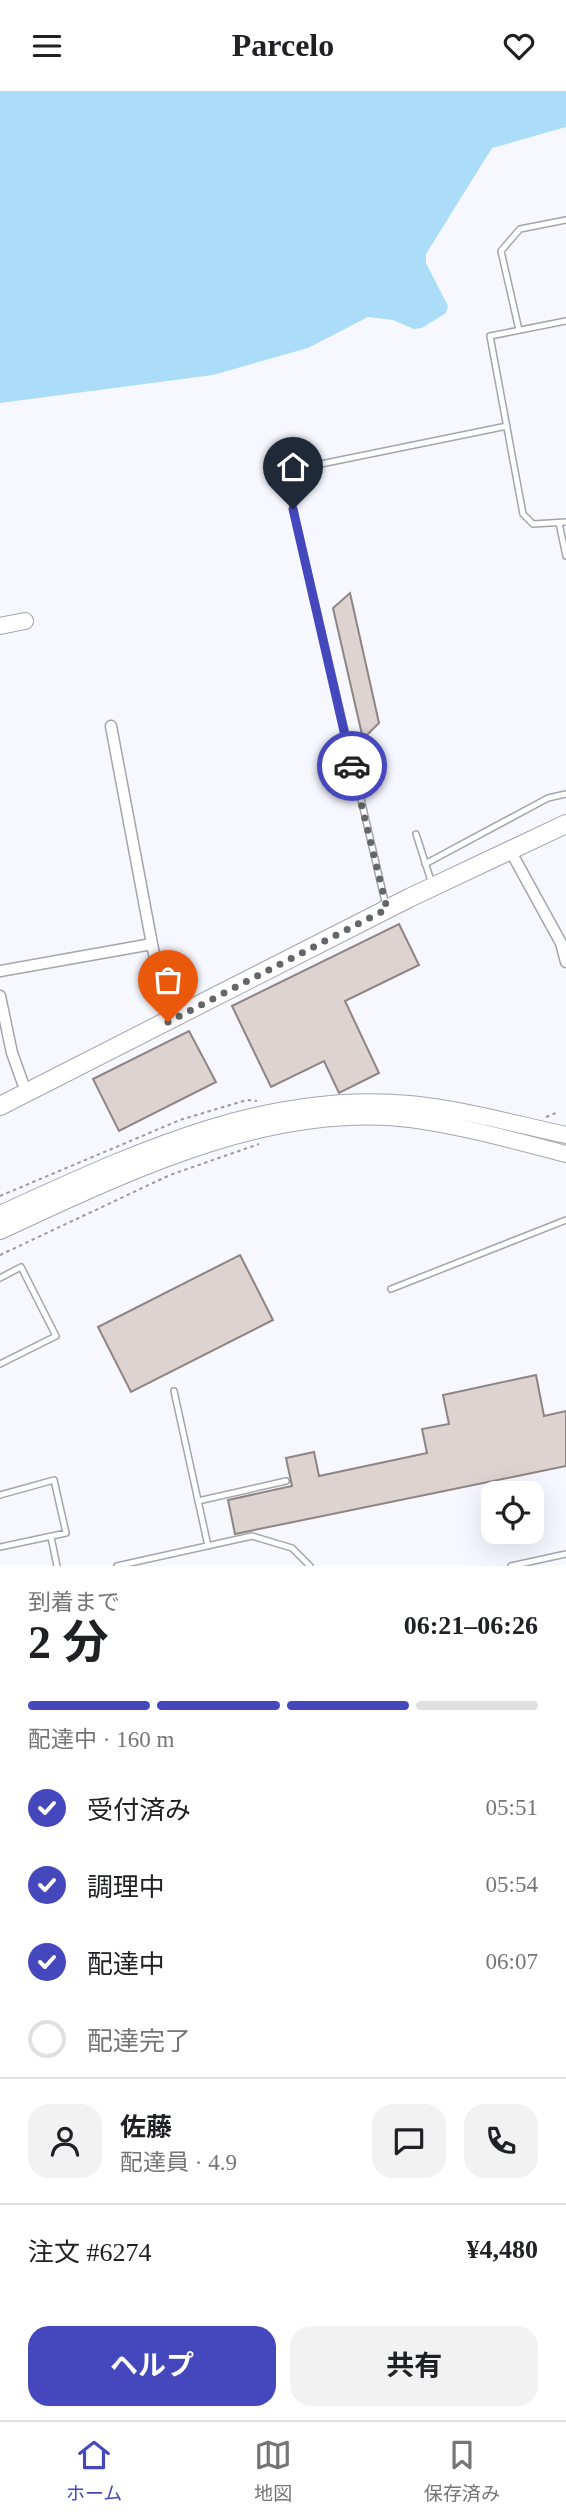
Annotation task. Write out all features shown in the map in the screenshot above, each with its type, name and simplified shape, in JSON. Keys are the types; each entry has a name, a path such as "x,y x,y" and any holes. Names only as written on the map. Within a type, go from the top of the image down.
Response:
{"main road":[{"path":"0,1106 387,909 566,824"}],"street":[{"path":"0,626 25,621"},
{"path":"111,726 168,1022"},
{"path":"511,852 561,943 566,962"},
{"path":"0,971 152,944"},
{"path":"0,996 12,1053 26,1092"},
{"path":"0,1055 12,1053"},
{"path":"0,1214 207,1126 279,1108 347,1102 411,1104 566,1135"},
{"path":"0,1231 211,1141 279,1124 346,1117 409,1119 472,1130 566,1154"}],"lane":[{"path":"519,330 501,251 520,229 566,220"},
{"path":"566,321 490,336 523,514 533,524 562,523 566,556"},
{"path":"272,474 507,426"},
{"path":"293,509 387,909"},
{"path":"425,864 548,798 566,794"},
{"path":"416,834 433,887"},
{"path":"391,1289 566,1220"},
{"path":"0,1278 21,1267 56,1336 0,1364"},
{"path":"174,1391 208,1546"},
{"path":"0,1495 54,1480 66,1534 0,1548"},
{"path":"198,1500 286,1481"},
{"path":"51,1537 57,1566"},
{"path":"117,1566 252,1537 292,1548 310,1566"},
{"path":"511,1566 566,1554"}],"path":[{"path":"0,1255 170,1175 264,1141"}],"water":[{"path":"0,91 566,91 566,127 492,148 426,254 426,263 448,306 446,313 422,328 414,329 393,320 368,317 308,348 213,375 0,403"}],"building":[{"path":"350,593 379,723 363,739 333,608"},
{"path":"399,924 419,965 345,1001 379,1073 339,1093 324,1061 271,1087 232,1006"},
{"path":"189,1031 216,1082 119,1131 93,1079"},
{"path":"240,1255 273,1320 131,1392 98,1327"},
{"path":"536,1375 544,1416 566,1411 566,1466 481,1481 481,1483 235,1534 228,1500 292,1486 286,1458 314,1452 319,1476 427,1453 422,1429 449,1424 443,1395"}],"way so far":[{"path":"168,1022 387,909 352,766"}],"route":[{"path":"293,509 352,766"}]}
